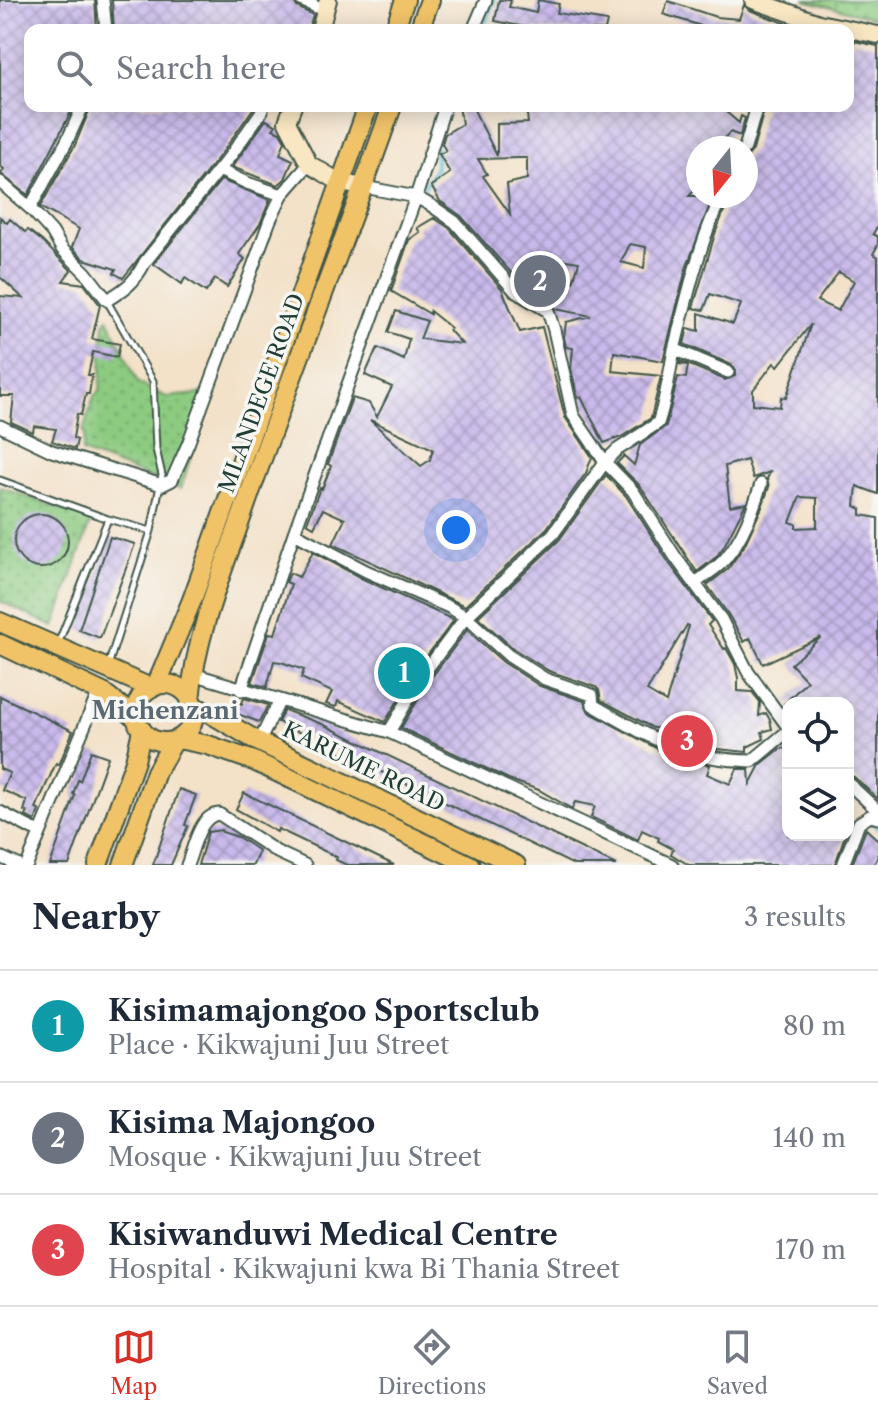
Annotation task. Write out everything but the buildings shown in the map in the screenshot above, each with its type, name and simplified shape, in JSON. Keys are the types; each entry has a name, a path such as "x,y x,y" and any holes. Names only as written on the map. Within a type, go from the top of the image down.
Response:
{"main road":[{"path":"396,24 403,5 424,16"},
{"name":"MLANDEGE ROAD","path":"191,703 198,647 270,409 366,112"},
{"name":"MLANDEGE ROAD","path":"154,687 364,187 390,112"},
{"path":"0,622 107,670 154,687 172,686 183,691 191,703 191,725 176,740 156,772 123,865"},
{"path":"0,644 118,702 155,740 176,740"},
{"path":"98,865 135,761 140,700 154,687"},
{"name":"KARUME ROAD","path":"191,703 259,742 516,865"},
{"name":"KARUME ROAD","path":"176,740 208,745 254,761 470,865"}],"street":[{"path":"103,0 105,24"},
{"path":"301,0 327,6"},
{"path":"476,24 486,0"},
{"path":"753,0 808,24"},
{"path":"854,32 878,35"},
{"path":"30,208 80,112"},
{"path":"0,182 30,208 107,300 130,285 261,112"},
{"path":"291,112 287,122 309,164 341,183 416,197 455,222 516,292 548,311 573,415 605,462 633,491 721,619 748,672 782,720"},
{"path":"241,690 294,533 416,197 443,112"},
{"path":"748,136 755,112"},
{"path":"0,426 52,451 162,485 172,480 270,220 282,195 309,164"},
{"path":"219,170 282,195"},
{"path":"389,732 424,673 466,617 553,534 605,462 617,450 658,423 674,349 716,208"},
{"path":"674,349 728,372"},
{"path":"695,584 724,561 738,540 749,521 761,484"},
{"path":"294,533 349,563 466,617 509,656 545,679 592,695 593,705 663,744 707,757 752,761 782,734"},
{"path":"193,674 389,732 672,865"},
{"path":"27,865 99,691"},
{"path":"259,742 280,700"},
{"path":"843,865 859,823 875,815 854,790"},
{"path":"0,812 40,833"},
{"path":"187,865 205,819 212,814 219,814 277,859 305,865"},
{"path":"0,857 18,865"}],"lane":[{"path":"107,300 153,381 156,449 162,485 151,531 107,670"},
{"path":"0,480 151,531"},
{"path":"57,648 108,519"}],"green space":[{"path":"804,0 878,0 878,19"},
{"path":"108,318 138,383 166,397 210,393 181,489 82,452 83,432 94,396 100,391 104,323"},
{"path":"0,487 91,520 54,627 0,601"}],"waterway":[{"path":"483,24 488,19 494,0"},
{"path":"424,188 436,167 436,148"},
{"path":"871,822 878,828"}],"place":[{"name":"Kisima Majongoo","path":"540,281"},
{"name":"Kisimamajongoo Sportsclub","path":"404,673"},
{"name":"Kisiwanduwi Medical Centre","path":"687,741"}],"district":[{"name":"Michenzani","path":"165,711"}]}
